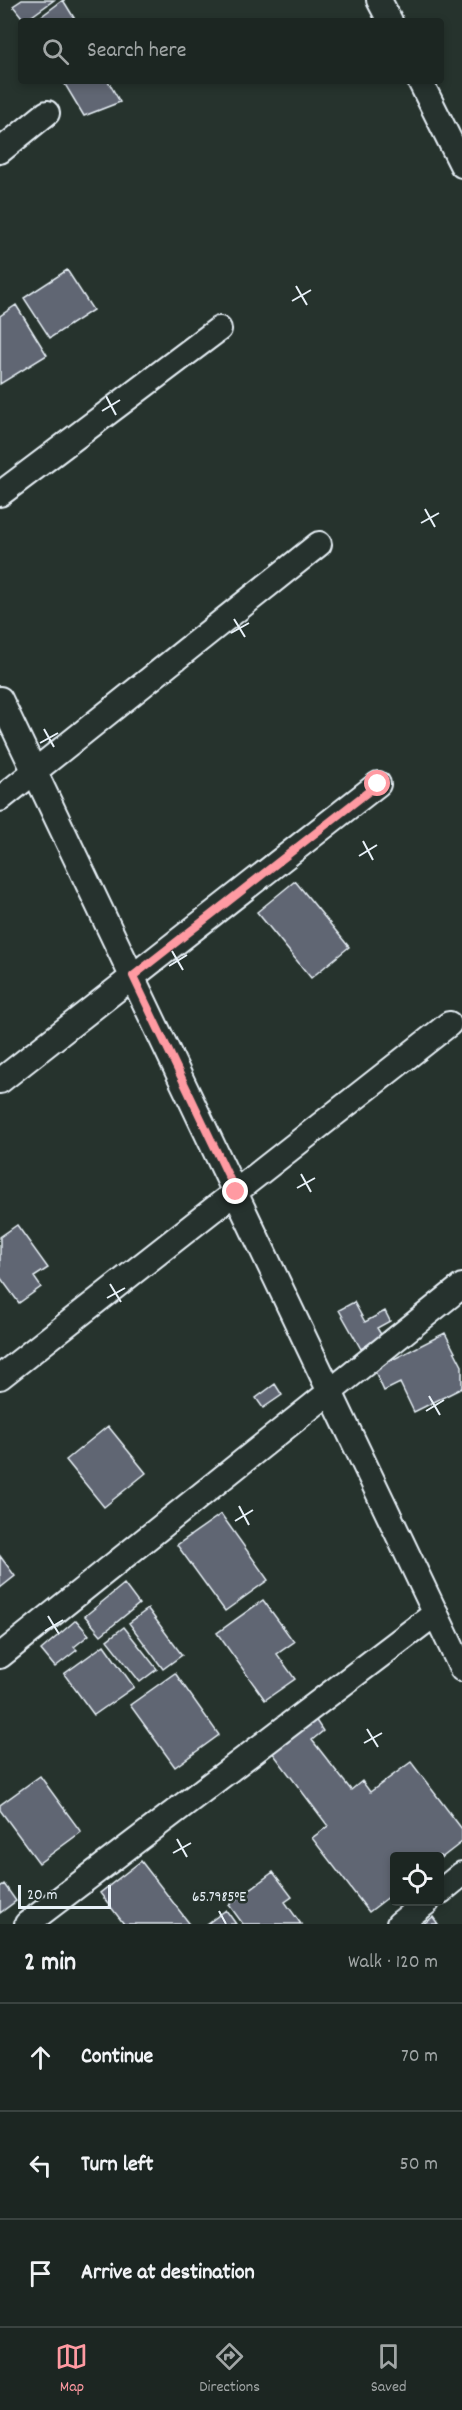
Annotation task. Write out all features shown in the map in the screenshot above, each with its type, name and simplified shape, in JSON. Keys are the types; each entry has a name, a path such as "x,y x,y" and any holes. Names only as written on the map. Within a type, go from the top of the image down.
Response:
{"street":[{"path":"379,0 388,18"},
{"path":"422,84 462,165"},
{"path":"0,151 47,113"},
{"path":"0,494 219,329"},
{"path":"0,799 318,544"},
{"path":"0,699 462,1668"},
{"path":"0,1081 378,784"},
{"path":"0,1377 449,1024"},
{"path":"0,1656 462,1286"},
{"path":"27,1924 436,1613"},
{"path":"444,1889 462,1874"},
{"path":"399,1924 422,1906"}],"building":[{"path":"22,0 54,0 29,18 23,18 13,6"},
{"path":"63,0 74,18 39,18"},
{"path":"65,84 110,84 120,102 84,116"},
{"path":"67,270 93,310 50,338 24,298"},
{"path":"16,305 47,355 0,384 0,316"},
{"path":"295,881 349,947 311,978 257,912"},
{"path":"17,1225 48,1268 34,1277 41,1287 19,1303 0,1277 0,1237"},
{"path":"354,1302 365,1322 385,1311 390,1321 377,1328 382,1336 361,1349 339,1310"},
{"path":"445,1333 462,1366 462,1388 414,1412 400,1383 384,1391 374,1369"},
{"path":"275,1384 282,1395 263,1408 256,1398"},
{"path":"108,1426 146,1473 104,1507 66,1460"},
{"path":"221,1514 268,1580 225,1611 177,1545"},
{"path":"0,1556 15,1576 0,1588"},
{"path":"124,1584 139,1604 101,1635 85,1616"},
{"path":"263,1600 294,1642 277,1654 295,1679 265,1700 217,1633"},
{"path":"148,1609 182,1655 163,1669 129,1623"},
{"path":"76,1620 89,1635 74,1647 77,1650 55,1667 41,1650"},
{"path":"124,1627 157,1669 140,1682 107,1640"},
{"path":"104,1645 134,1687 94,1715 64,1674"},
{"path":"175,1673 219,1735 175,1767 130,1705"},
{"path":"315,1719 323,1731 312,1740 351,1790 362,1781 370,1792 411,1762 462,1829 462,1842 444,1856 444,1852 390,1852 390,1896 369,1912 312,1838 328,1826 272,1752"},
{"path":"40,1776 81,1832 39,1863 0,1810 0,1805"},
{"path":"141,1861 189,1923 124,1924 100,1893"},
{"path":"273,1872 292,1897 285,1902 301,1924 243,1924 229,1905"},
{"path":"4,1884 16,1901 0,1913 0,1887"},
{"path":"226,1910 236,1924 207,1924"},
{"path":"433,1917 438,1924 423,1924"}],"route":[{"path":"236,1192 133,976 378,784"}]}
